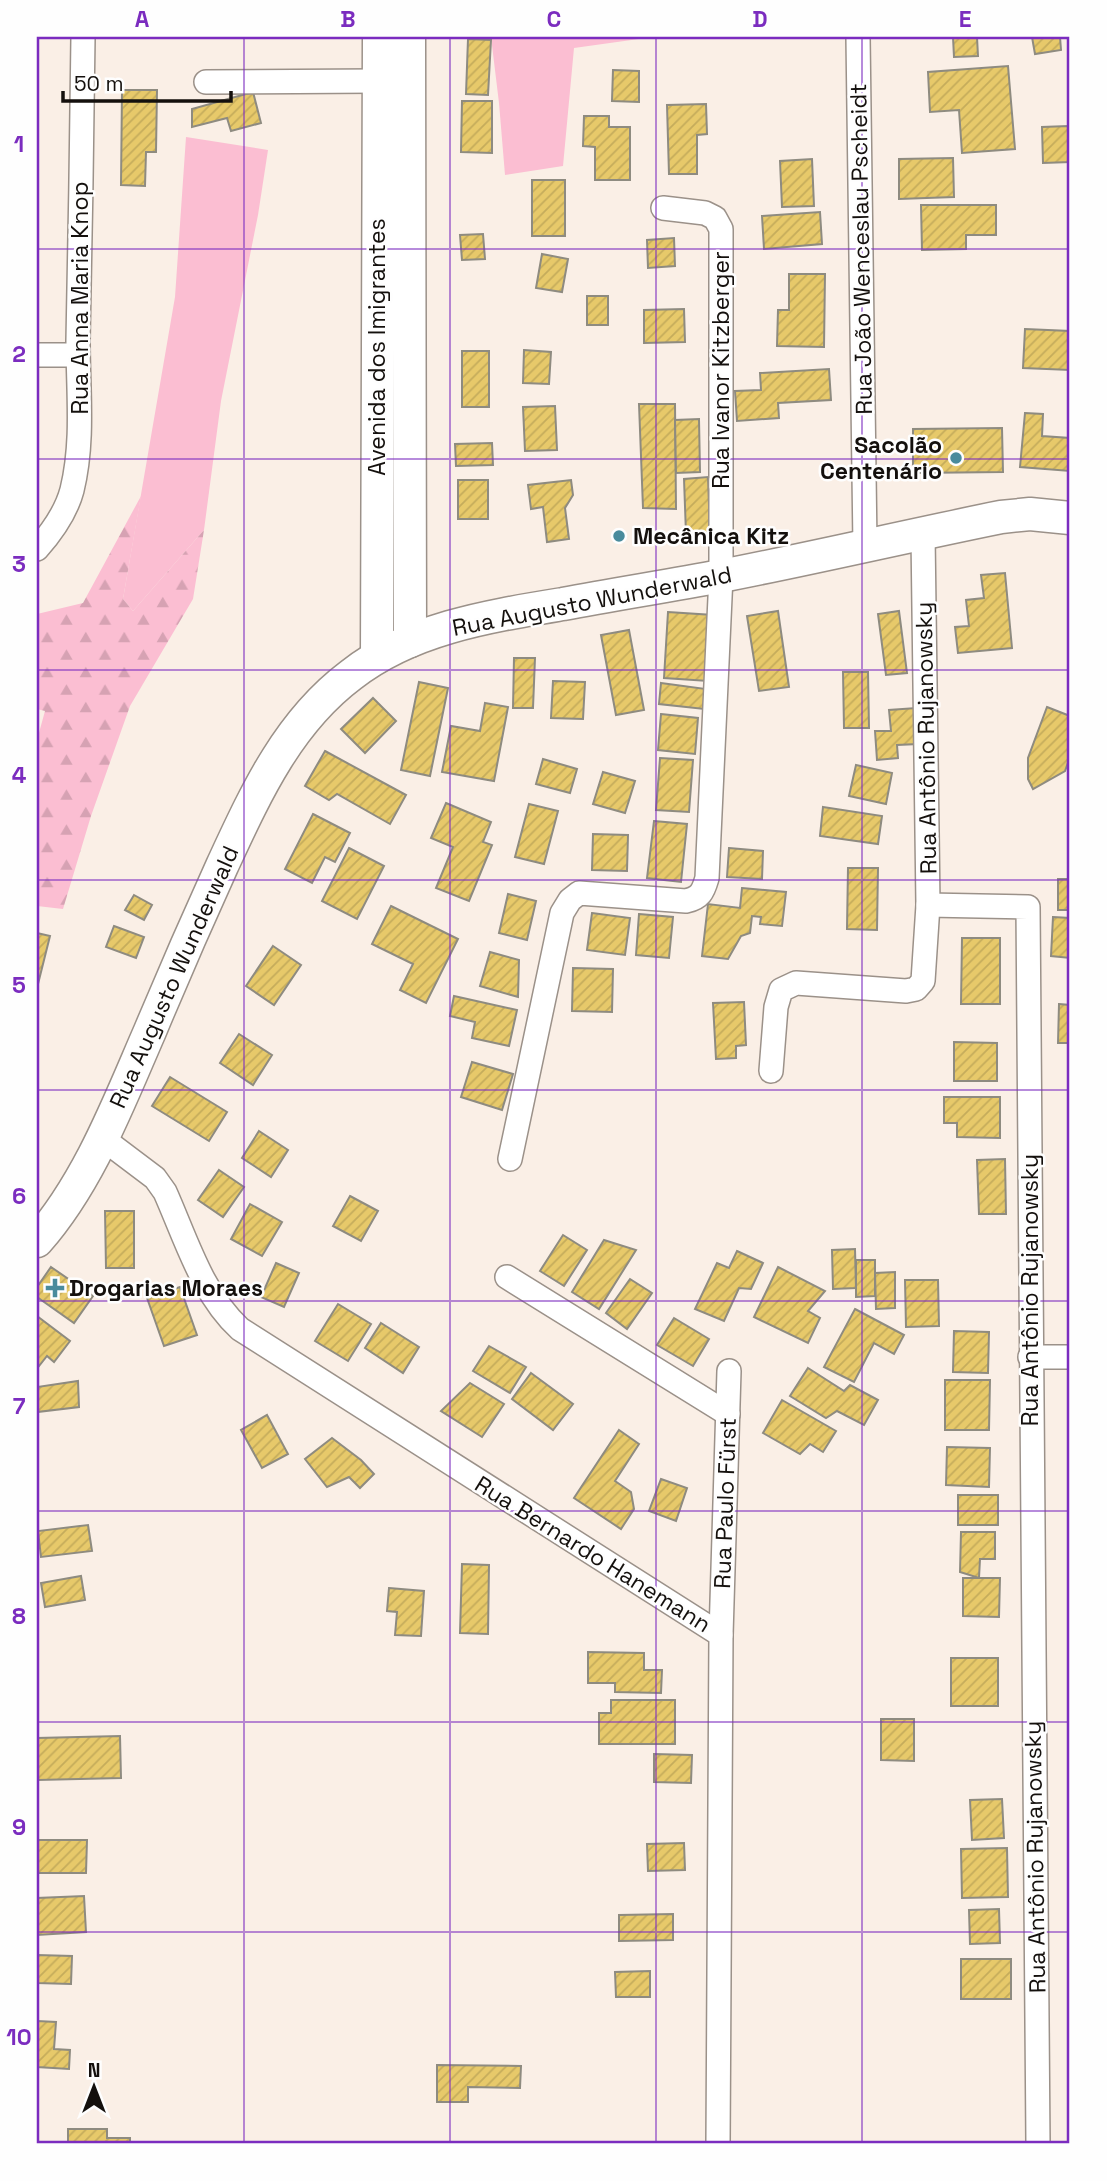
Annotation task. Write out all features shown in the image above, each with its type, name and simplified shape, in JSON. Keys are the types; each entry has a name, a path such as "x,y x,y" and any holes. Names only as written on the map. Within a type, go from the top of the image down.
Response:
{"main road":[{"name":"Avenida dos Imigrantes","path":"377,657 379,37"},
{"name":"Avenida dos Imigrantes","path":"409,37 410,641"},
{"path":"378,81 394,80 409,88"},
{"path":"378,263 389,272 397,272 409,265"},
{"name":"Rua Augusto Wunderwald","path":"37,1241 63,1205 102,1138 229,852 265,778 295,730 350,675 377,657 410,641 500,615 721,576 1001,517 1030,514 1070,518"}],"street":[{"name":"Rua Anna Maria Knop","path":"37,549 61,519 78,466 83,37"},
{"name":"Rua João Wenceslau Pscheidt","path":"858,37 865,546"},
{"path":"205,82 378,81"},
{"name":"Rua Ivanor Kitzberger","path":"510,1158 562,913 570,900 579,893 686,901 695,899 703,892 708,878 721,576 721,229 715,218 705,213 663,208"},
{"path":"37,355 78,355"},
{"name":"Rua Antônio Rujanowsky","path":"923,535 928,905 1028,906 1038,2144"},
{"path":"771,1070 776,1007 781,990 796,983 906,991 916,989 923,981 928,905"},
{"name":"Rua Bernardo Hanemann","path":"102,1138 155,1178 165,1192 210,1293 223,1313 240,1329 721,1635 718,2144"},
{"path":"507,1277 728,1414"},
{"path":"1030,1357 1070,1357"},
{"name":"Rua Paulo Fürst","path":"721,1635 729,1371"}],"green space":[{"path":"491,37 653,37 574,48 563,166 505,175"},
{"path":"186,137 268,150 258,215 221,401 204,530 133,611 123,599 175,297"},
{"path":"141,496 123,599 133,611 204,530 193,599 130,706 91,816 63,909 37,906 37,740 45,711 37,709 37,614 83,603"}],"building":[{"path":"953,37 977,37 978,56 954,57"},
{"path":"1032,37 1060,37 1061,50 1035,54"},
{"path":"468,39 491,40 488,95 466,94"},
{"path":"1008,66 1015,149 962,153 959,110 930,112 928,72"},
{"path":"613,70 639,71 639,102 612,101"},
{"path":"122,90 157,90 156,152 146,152 145,186 121,185"},
{"path":"253,92 261,123 231,131 227,118 192,127 192,109"},
{"path":"462,101 492,101 492,153 461,152"},
{"path":"706,104 707,134 697,135 697,174 669,174 667,105"},
{"path":"584,116 609,116 609,127 630,127 630,180 595,180 595,147 583,146"},
{"path":"1068,126 1070,162 1043,163 1042,127"},
{"path":"953,158 954,197 899,199 899,159"},
{"path":"812,159 814,206 782,207 780,161"},
{"path":"532,180 565,180 565,236 532,236"},
{"path":"921,205 996,205 996,235 966,235 966,249 922,250"},
{"path":"820,212 822,244 764,249 762,216"},
{"path":"483,234 485,259 462,260 460,235"},
{"path":"674,238 675,266 648,268 647,240"},
{"path":"542,254 568,259 562,292 536,288"},
{"path":"789,274 825,274 824,347 777,346 778,310 789,310"},
{"path":"587,296 608,296 608,325 587,325"},
{"path":"684,309 685,342 644,343 644,310"},
{"path":"1025,329 1070,331 1070,370 1023,368"},
{"path":"524,350 551,352 549,384 523,383"},
{"path":"462,351 489,351 489,407 462,407"},
{"path":"829,369 831,400 778,403 779,418 737,421 735,391 761,390 760,373"},
{"path":"639,404 675,404 676,509 643,508"},
{"path":"555,406 557,450 525,451 523,407"},
{"path":"1025,413 1043,414 1042,436 1070,438 1070,471 1020,467"},
{"path":"699,419 700,472 676,473 675,420"},
{"path":"1002,428 1003,472 913,473 913,429"},
{"path":"492,443 493,465 456,466 455,444"},
{"path":"708,477 710,533 686,534 684,479"},
{"path":"458,480 488,480 488,519 458,519"},
{"path":"571,480 573,495 565,508 569,539 547,542 543,507 531,509 528,485"},
{"path":"1005,573 1012,648 958,653 955,627 969,626 966,600 984,598 981,575"},
{"path":"778,611 789,687 759,691 747,616"},
{"path":"899,611 907,673 886,675 878,614"},
{"path":"668,612 713,615 708,681 664,678"},
{"path":"629,630 644,710 616,715 601,635"},
{"path":"514,658 535,658 533,708 513,708"},
{"path":"843,672 868,672 869,728 844,728"},
{"path":"553,681 585,682 583,719 551,718"},
{"path":"419,682 448,688 430,776 401,770"},
{"path":"661,683 706,689 704,709 659,704"},
{"path":"373,698 396,721 365,753 341,729"},
{"path":"485,703 508,707 494,781 442,772 451,726 480,731"},
{"path":"1047,707 1070,716 1070,757 1065,771 1033,789 1028,779 1028,758"},
{"path":"916,708 918,744 897,745 898,758 877,760 875,731 891,731 889,710"},
{"path":"661,714 698,718 695,754 658,750"},
{"path":"325,751 406,795 390,824 337,794 329,800 305,786"},
{"path":"660,758 693,760 689,812 656,810"},
{"path":"543,759 577,769 570,793 536,784"},
{"path":"856,765 892,773 886,804 849,796"},
{"path":"603,772 635,781 625,813 593,804"},
{"path":"446,803 491,822 483,842 492,845 469,901 436,888 453,847 431,838"},
{"path":"529,804 558,811 544,864 515,857"},
{"path":"823,807 882,816 878,844 820,836"},
{"path":"313,814 350,833 335,862 325,857 312,883 285,869"},
{"path":"654,821 687,824 681,882 647,878"},
{"path":"593,834 628,835 627,871 592,870"},
{"path":"349,848 384,866 357,919 322,901"},
{"path":"729,848 763,851 762,879 727,877"},
{"path":"848,868 878,868 877,930 847,929"},
{"path":"1058,879 1070,879 1070,910 1058,910"},
{"path":"742,888 786,892 782,926 760,924 761,917 752,916 750,933 741,936 728,959 702,956 708,904 740,908"},
{"path":"508,894 536,901 527,940 499,933"},
{"path":"134,895 152,905 144,920 125,910"},
{"path":"391,906 458,939 426,1003 400,990 413,964 372,944"},
{"path":"592,913 630,918 625,955 587,950"},
{"path":"639,914 673,917 669,958 636,955"},
{"path":"1053,917 1070,918 1070,958 1051,956"},
{"path":"114,926 144,937 136,958 106,947"},
{"path":"37,933 50,936 38,984 37,984"},
{"path":"962,938 1000,938 1000,1004 961,1004"},
{"path":"273,946 301,965 274,1005 246,986"},
{"path":"490,952 519,960 518,997 480,986"},
{"path":"573,968 613,969 612,1012 572,1011"},
{"path":"454,996 517,1010 509,1046 472,1038 475,1022 450,1016"},
{"path":"744,1002 746,1045 736,1046 736,1058 716,1059 713,1003"},
{"path":"1059,1004 1070,1005 1070,1043 1058,1043"},
{"path":"239,1034 272,1055 253,1085 220,1063"},
{"path":"954,1042 997,1043 997,1081 954,1081"},
{"path":"472,1062 513,1074 502,1110 461,1097"},
{"path":"170,1077 227,1112 209,1141 152,1106"},
{"path":"944,1097 1000,1097 1000,1138 957,1137 957,1123 944,1123"},
{"path":"259,1131 288,1150 271,1177 242,1158"},
{"path":"1005,1159 1006,1214 979,1214 977,1160"},
{"path":"219,1170 244,1187 223,1217 198,1200"},
{"path":"350,1196 378,1211 361,1241 333,1226"},
{"path":"250,1204 282,1222 262,1256 231,1239"},
{"path":"105,1211 134,1211 134,1268 106,1268"},
{"path":"563,1235 587,1250 564,1286 540,1271"},
{"path":"604,1240 636,1250 599,1309 572,1292"},
{"path":"855,1249 856,1288 833,1289 832,1250"},
{"path":"737,1251 763,1263 751,1289 739,1288 724,1321 695,1309 717,1263 729,1268"},
{"path":"856,1260 875,1260 875,1296 856,1297"},
{"path":"276,1263 299,1273 284,1307 261,1297"},
{"path":"51,1267 93,1296 74,1323 37,1297 37,1287"},
{"path":"778,1267 825,1291 808,1311 820,1318 808,1343 754,1317"},
{"path":"895,1272 895,1308 876,1309 875,1273"},
{"path":"630,1279 652,1293 627,1329 606,1313"},
{"path":"905,1280 938,1280 939,1326 906,1327"},
{"path":"180,1287 197,1335 164,1346 147,1298"},
{"path":"338,1304 371,1324 348,1361 315,1341"},
{"path":"855,1309 904,1335 894,1354 874,1343 854,1382 824,1367"},
{"path":"37,1316 70,1341 54,1362 47,1356 39,1366 37,1364"},
{"path":"674,1318 709,1339 693,1366 657,1345"},
{"path":"381,1323 419,1347 403,1373 365,1348"},
{"path":"954,1331 989,1332 988,1373 953,1372"},
{"path":"489,1346 526,1367 510,1393 473,1371"},
{"path":"808,1368 844,1391 850,1385 878,1400 864,1425 837,1411 826,1418 790,1396"},
{"path":"531,1373 573,1404 553,1430 512,1399"},
{"path":"945,1380 990,1380 989,1430 945,1430"},
{"path":"78,1381 79,1407 37,1412 37,1387"},
{"path":"470,1383 504,1404 482,1437 441,1411"},
{"path":"782,1400 836,1431 823,1452 810,1444 800,1454 763,1433"},
{"path":"267,1415 288,1454 262,1468 241,1430"},
{"path":"619,1430 639,1444 615,1481 631,1492 634,1509 621,1529 574,1498"},
{"path":"332,1438 361,1460 374,1474 360,1488 349,1477 327,1487 305,1459"},
{"path":"947,1447 990,1448 989,1487 946,1485"},
{"path":"661,1479 687,1488 676,1521 649,1511"},
{"path":"958,1495 998,1495 998,1525 958,1525"},
{"path":"88,1525 92,1551 41,1557 38,1531"},
{"path":"961,1532 995,1532 995,1559 980,1559 979,1578 960,1572"},
{"path":"462,1564 489,1565 488,1634 460,1633"},
{"path":"81,1576 85,1600 45,1607 41,1583"},
{"path":"963,1578 1000,1578 999,1617 963,1616"},
{"path":"389,1588 424,1591 421,1636 395,1635 397,1612 387,1611"},
{"path":"588,1652 644,1653 644,1670 662,1670 661,1693 615,1692 615,1683 588,1683"},
{"path":"951,1658 998,1658 998,1706 951,1706"},
{"path":"611,1700 675,1700 675,1744 599,1744 599,1713 611,1713"},
{"path":"881,1719 914,1719 914,1761 881,1760"},
{"path":"120,1736 121,1778 38,1780 37,1738"},
{"path":"654,1754 692,1755 691,1783 654,1782"},
{"path":"1002,1799 1004,1838 972,1840 970,1800"},
{"path":"37,1840 87,1840 86,1873 37,1873"},
{"path":"684,1843 685,1870 648,1871 647,1844"},
{"path":"1007,1848 1008,1897 962,1898 961,1849"},
{"path":"84,1896 86,1932 37,1935 37,1898"},
{"path":"999,1909 1000,1943 970,1944 969,1910"},
{"path":"673,1914 673,1940 619,1941 619,1915"},
{"path":"37,1955 72,1956 71,1984 37,1983"},
{"path":"961,1959 1011,1959 1011,1999 961,1999"},
{"path":"650,1971 650,1997 616,1997 615,1972"},
{"path":"37,2021 56,2022 54,2049 70,2050 69,2069 37,2067"},
{"path":"437,2065 521,2066 520,2088 468,2087 468,2102 437,2102"},
{"path":"68,2129 107,2129 107,2138 130,2138 130,2144 68,2144"}],"place":[{"name":"Sacolão Centenário","path":"956,458"},
{"name":"Mecânica Kitz","path":"619,536"},
{"name":"Drogarias Moraes","path":"55,1288"}]}
